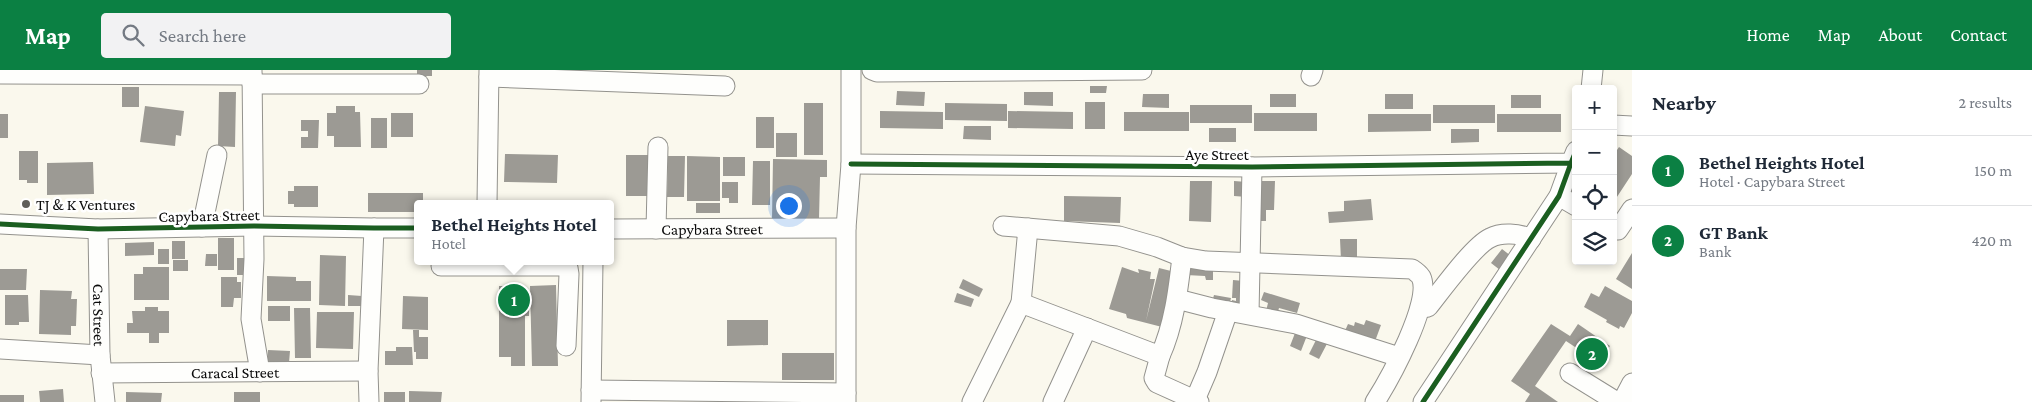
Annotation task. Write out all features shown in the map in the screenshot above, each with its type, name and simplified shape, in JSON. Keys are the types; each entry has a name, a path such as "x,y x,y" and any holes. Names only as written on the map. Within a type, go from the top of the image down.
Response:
{"street":[{"path":"593,265 591,396 846,398 846,228 851,164 851,70"},
{"path":"872,70 887,72 1142,70"},
{"path":"1591,85 1593,70"},
{"path":"0,74 252,76 419,84"},
{"path":"487,200 489,74 725,86"},
{"path":"252,76 254,259 251,319 260,372"},
{"path":"1617,125 1632,126"},
{"path":"656,229 658,147"},
{"path":"202,227 217,154"},
{"name":"Aye Street","path":"851,164 1252,167 1572,157"},
{"path":"1423,402 1559,196 1572,160"},
{"path":"1249,314 1252,167"},
{"path":"1559,196 1572,204"},
{"path":"1617,230 1632,209"},
{"name":"Capybara Street","path":"0,224 98,229 254,226 414,228"},
{"path":"1002,226 1120,236 1182,257 1206,261 1412,269 1421,276 1423,289 1421,308 1390,378 1375,402"},
{"path":"369,402 368,371 374,228"},
{"name":"Capybara Street","path":"614,229 846,228"},
{"path":"972,402 1021,303 1028,228"},
{"name":"Cat Street","path":"98,229 101,364 106,402"},
{"path":"1421,308 1428,307 1478,246 1490,237 1521,234 1531,239"},
{"path":"1182,257 1177,299 1154,378 1157,383 1188,399 1205,378 1228,311"},
{"path":"441,266 466,265"},
{"path":"528,265 563,266 568,268 566,346"},
{"path":"1177,299 1296,324 1399,358"},
{"path":"1021,303 1160,356"},
{"path":"1053,402 1087,328"},
{"name":"Caracal Street","path":"0,349 101,364 260,372 368,371"},
{"path":"1570,373 1617,402"},
{"path":"1622,402 1632,383"}],"building":[{"path":"417,70 432,70 432,76 417,76"},
{"path":"1090,86 1107,86 1106,93 1090,93"},
{"path":"122,87 139,87 139,107 122,107"},
{"path":"897,91 925,92 924,106 896,105"},
{"path":"219,92 236,92 235,147 218,146"},
{"path":"1024,92 1053,92 1053,106 1024,105"},
{"path":"1143,94 1169,94 1169,108 1142,107"},
{"path":"1270,94 1296,94 1296,107 1270,107"},
{"path":"1385,94 1413,94 1413,109 1385,109"},
{"path":"1511,95 1541,95 1541,108 1511,108"},
{"path":"1085,102 1105,102 1105,129 1085,129"},
{"path":"804,103 823,103 823,155 804,155"},
{"path":"945,103 1007,104 1007,121 945,120"},
{"path":"1190,105 1252,105 1252,123 1190,123"},
{"path":"1433,105 1495,105 1495,123 1433,123"},
{"path":"145,106 184,111 181,136 176,135 175,146 140,142"},
{"path":"336,106 355,106 355,112 360,112 361,147 334,147 334,136 327,136 327,113 336,113"},
{"path":"880,111 943,112 943,129 880,128"},
{"path":"1008,111 1073,112 1073,129 1008,128"},
{"path":"1124,112 1189,112 1189,131 1124,131"},
{"path":"391,113 413,113 413,137 391,137"},
{"path":"1254,113 1317,113 1317,131 1254,131"},
{"path":"0,114 8,114 8,138 0,138"},
{"path":"1368,114 1431,114 1431,131 1368,132"},
{"path":"1497,114 1561,114 1561,132 1497,132"},
{"path":"756,117 774,117 774,148 756,148"},
{"path":"371,118 387,118 387,148 371,148"},
{"path":"301,120 319,120 318,148 301,148 301,137 308,137 308,131 301,131"},
{"path":"964,126 991,126 991,140 963,139"},
{"path":"1209,128 1236,128 1236,142 1209,142"},
{"path":"1451,129 1479,129 1479,142 1451,143"},
{"path":"776,133 797,133 797,157 776,157"},
{"path":"1619,147 1632,156 1632,174 1617,197 1617,175 1617,150"},
{"path":"19,151 38,151 38,183 27,183 27,180 19,180"},
{"path":"505,154 558,155 557,183 504,182"},
{"path":"626,155 651,155 651,196 626,196"},
{"path":"668,156 685,156 684,197 667,197"},
{"path":"687,156 720,157 720,201 687,201"},
{"path":"723,157 745,157 745,176 723,176"},
{"path":"773,159 827,160 827,177 820,177 819,219 772,219"},
{"path":"753,161 770,161 770,205 752,205"},
{"path":"93,162 94,194 47,195 47,163"},
{"path":"1190,181 1212,181 1211,222 1189,221"},
{"path":"1234,181 1247,182 1247,197 1234,196"},
{"path":"1256,181 1275,181 1274,210 1266,210 1266,221 1256,221"},
{"path":"722,182 738,182 738,203 729,203 729,198 722,198"},
{"path":"294,186 318,186 318,207 294,207 294,204 288,204 288,191 294,191"},
{"path":"368,193 423,193 423,200 414,200 414,212 368,212"},
{"path":"1064,196 1121,197 1120,223 1064,221"},
{"path":"1371,199 1373,220 1329,223 1328,212 1344,211 1344,201"},
{"path":"696,203 720,203 720,213 696,213"},
{"path":"218,238 234,238 234,270 218,270"},
{"path":"1340,239 1357,239 1357,260 1341,260"},
{"path":"172,241 185,241 185,259 172,259"},
{"path":"154,242 154,255 125,256 125,243"},
{"path":"158,249 169,249 169,264 158,264"},
{"path":"1502,249 1511,256 1500,270 1491,263"},
{"path":"1632,253 1632,289 1616,279"},
{"path":"206,254 217,254 217,266 205,266"},
{"path":"320,255 346,256 345,306 319,305"},
{"path":"237,258 252,258 251,275 237,275"},
{"path":"173,260 188,260 188,271 173,271"},
{"path":"1186,265 1213,266 1213,280 1206,280 1205,276 1186,275"},
{"path":"143,267 169,267 169,300 134,300 134,274 143,274"},
{"path":"1122,267 1139,273 1138,269 1151,272 1150,279 1155,279 1146,321 1159,268 1179,273 1166,328 1127,318 1126,314 1109,309"},
{"path":"0,269 27,269 26,290 0,290"},
{"path":"267,276 296,277 296,281 311,281 311,301 267,301"},
{"path":"221,277 237,277 237,282 241,282 241,298 234,298 233,307 221,307"},
{"path":"963,279 983,289 979,297 959,288"},
{"path":"1233,280 1244,281 1244,307 1231,306 1232,300 1236,301 1236,298 1232,298"},
{"path":"556,285 558,366 532,366 530,286"},
{"path":"499,286 525,286 525,303 529,303 529,316 525,316 525,366 511,366 511,357 499,357"},
{"path":"1605,286 1632,301 1632,313 1624,328 1620,326 1619,329 1584,307 1591,293 1599,297"},
{"path":"40,290 72,291 71,299 77,299 76,326 71,326 71,335 39,334"},
{"path":"1264,292 1300,303 1297,313 1279,308 1277,315 1266,311 1268,303 1261,300"},
{"path":"957,293 974,299 971,307 954,302"},
{"path":"5,295 28,295 29,322 19,322 19,325 5,325"},
{"path":"348,295 362,296 362,306 348,306"},
{"path":"1214,295 1231,298 1229,306 1212,302"},
{"path":"403,296 428,297 428,330 402,329"},
{"path":"268,306 290,306 290,321 268,321"},
{"path":"145,307 158,307 158,311 169,311 169,333 159,333 159,343 149,343 149,333 127,333 127,323 133,323 132,311 145,311"},
{"path":"294,308 310,308 311,358 295,358"},
{"path":"317,312 354,312 353,349 316,348"},
{"path":"727,320 768,320 768,345 727,346"},
{"path":"1366,320 1381,325 1374,344 1344,333 1348,324 1354,326 1355,322 1364,325"},
{"path":"1551,324 1570,336 1578,324 1610,346 1599,363 1566,341 1535,386 1558,402 1525,402 1530,394 1511,381"},
{"path":"1297,328 1308,333 1301,351 1290,346"},
{"path":"413,330 419,330 419,337 428,337 428,359 416,359"},
{"path":"1319,334 1329,340 1319,359 1309,354"},
{"path":"396,347 412,347 413,365 385,365 385,351 396,351"},
{"path":"268,350 290,351 289,363 267,363"},
{"path":"782,353 834,353 834,380 782,380"},
{"path":"63,389 64,402 40,402 39,391"},
{"path":"409,391 442,392 441,402 409,402"},
{"path":"126,392 162,393 161,402 126,402"},
{"path":"234,392 260,392 260,402 234,402"},
{"path":"384,392 405,392 405,402 384,402"},
{"path":"0,395 24,395 24,402 0,402"}],"cycle path":[{"path":"851,164 1252,167 1571,163 1572,161"},
{"path":"1423,402 1559,196 1571,163"},
{"path":"0,224 98,229 254,226 414,228"}],"place":[{"name":"TJ & K Ventures","path":"26,204"},
{"name":"Bethel Heights Hotel","path":"514,300"},
{"name":"GT Bank","path":"1592,354"}]}
